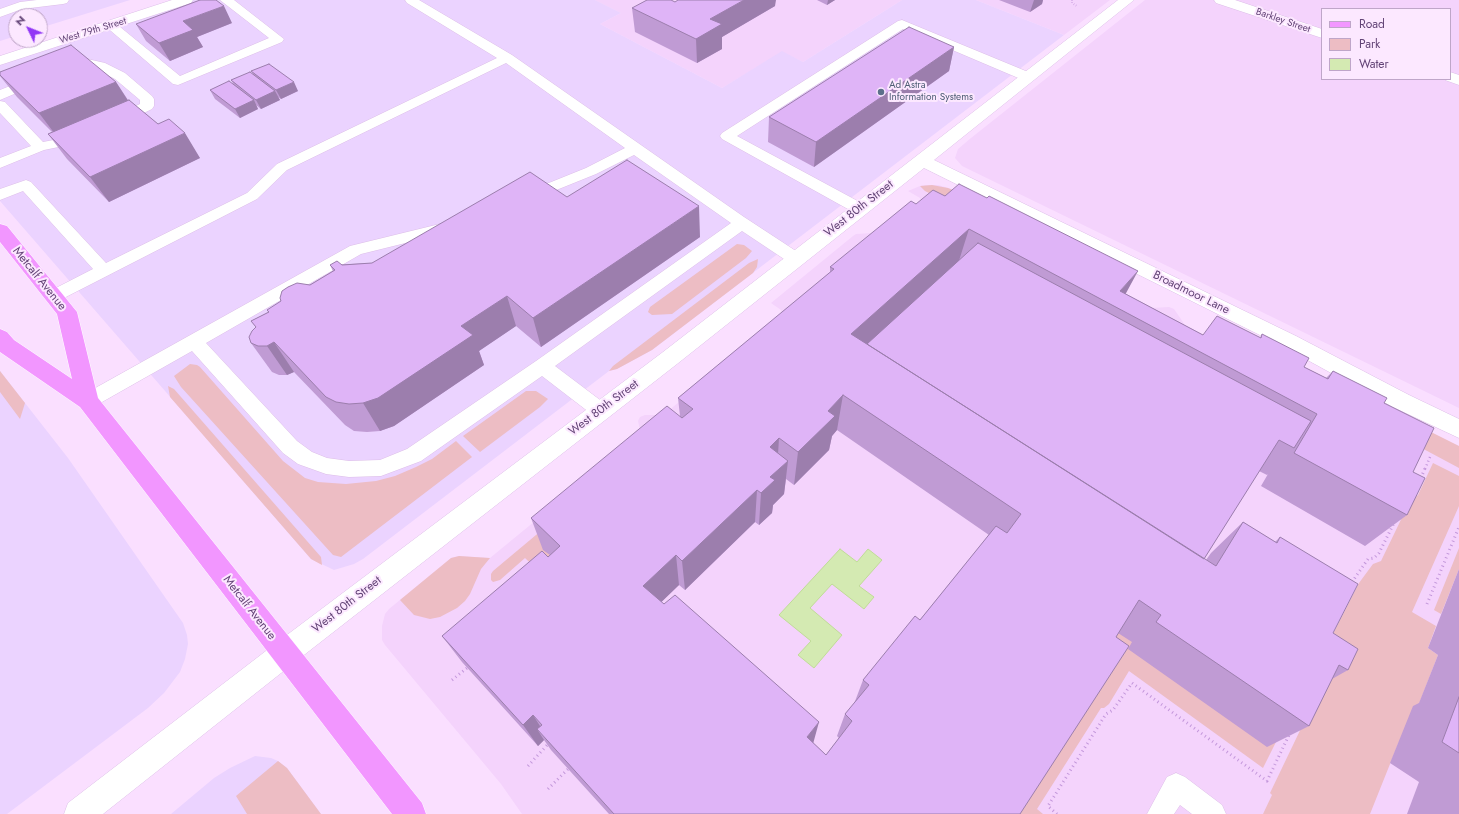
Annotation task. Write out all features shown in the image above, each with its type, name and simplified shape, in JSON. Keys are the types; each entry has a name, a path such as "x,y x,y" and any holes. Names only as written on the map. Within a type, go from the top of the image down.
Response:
{"main road":[{"name":"Metcalf Avenue","path":"0,230 67,312 88,402"},
{"name":"Metcalf Avenue","path":"0,337 7,346 88,402 410,814"}],"street":[{"name":"West 79th Street","path":"48,31 147,0"},
{"name":"West 79th Street","path":"0,61 186,0"},
{"name":"West 80th Street","path":"79,814 285,653 601,411 1128,0"},
{"name":"Barkley Street","path":"1221,0 1321,34"},
{"name":"Broadmoor Lane","path":"921,160 1289,341 1401,401 1459,429"}],"lane":[{"path":"0,13 20,6 63,0"},
{"path":"110,25 178,81 278,39 226,0"},
{"path":"411,0 507,58 635,149 796,259"},
{"path":"860,209 727,136 902,24 1028,77"},
{"path":"64,40 83,62"},
{"path":"54,296 252,196 282,167 507,58"},
{"path":"68,67 83,62 100,66 120,76 147,99 147,106 104,125"},
{"path":"0,96 9,90 46,76"},
{"path":"0,105 40,147"},
{"path":"0,163 40,147 68,141 90,132"},
{"path":"513,204 591,171 635,149"},
{"path":"0,195 26,184 104,271"},
{"path":"88,402 356,250 463,223"},
{"path":"194,342 290,447 305,458 326,466 349,469 381,468 414,455 542,366 742,223"},
{"path":"542,366 601,411"},
{"path":"1160,814 1176,786 1213,814"}],"path":[{"path":"1418,482 1430,458"},
{"path":"1350,584 1368,559 1374,558 1379,553 1396,518"},
{"path":"1427,604 1459,527"},
{"path":"452,680 467,668"},
{"path":"1057,814 1048,806 1106,714 1114,710 1132,683 1267,781 1294,726"},
{"path":"528,766 551,742"},
{"path":"548,789 568,769"}],"shaded area":[{"path":"0,0 130,0 48,26 48,8 8,8 8,38 0,41"},
{"path":"193,0 595,0 621,13 600,24 722,88 782,51 803,62 902,0 976,0 1064,35 652,350 617,369 609,371 363,559 354,564 334,570 311,559 0,201 0,64"},
{"path":"595,0 902,0 803,62 782,52 722,88 600,24 621,13"},
{"path":"976,0 1110,0 1064,35"},
{"path":"1145,0 1459,0 1459,408 962,166 955,158 958,149"},
{"path":"926,185 938,185 952,189 1076,269 1151,308 1169,307 1174,309 1185,325 1267,368 1459,446 1459,814 522,814 501,784 385,645 382,640 382,626 385,614 389,609 451,558 459,556 490,558 641,434 638,421 640,417 645,415 663,415 783,318 781,310 771,303 856,234 888,232 922,204 920,198 908,191"},
{"path":"0,371 68,458 183,623 188,644 185,659 180,672 164,693 148,708 7,814 0,814"},
{"path":"255,756 271,758 287,768 321,814 171,814 214,778 230,768"}],"green space":[{"path":"932,185 948,188 969,197 978,218 925,191 920,186"},
{"path":"737,244 744,245 752,251 746,258 672,314 652,315 648,312 650,307"},
{"path":"758,259 757,267 753,273 652,350 617,369 609,371 613,366 749,263"},
{"path":"190,364 200,367 283,461 305,478 318,482 346,484 376,481 395,476 432,459 456,441 472,457 341,557 333,555 181,387 174,376"},
{"path":"0,371 25,403 20,419 0,392"},
{"path":"168,386 174,389 321,557 322,565 311,559 170,397"},
{"path":"526,391 536,391 548,399 540,407 480,452 463,436"},
{"path":"1425,429 1459,446 1459,468 1401,437"},
{"path":"659,432 571,576 551,583 525,558 500,580 493,582 491,580 491,574 493,571"},
{"path":"1433,463 1459,476 1459,506 1412,612 1436,626 1428,648 1438,655 1417,709 1398,744 1370,814 1263,814 1272,795 1270,793 1329,670 1318,663 1359,583 1373,564 1381,561 1410,501 1418,495"},
{"path":"1459,548 1459,569 1441,614 1434,610"},
{"path":"459,556 490,558 481,569 470,594 465,601 457,608 440,617 430,619 414,615 400,600 451,558"},
{"path":"1112,628 1301,692 1263,768 1129,671 1109,704 1104,708 1101,708 1037,809 1043,814 1008,814"},
{"path":"278,761 287,768 321,814 247,814 236,796"}],"water":[{"path":"840,549 857,562 868,549 882,560 859,586 874,597 864,609 832,584 810,608 842,635 814,668 798,655 811,641 779,615"}],"building":[{"path":"200,0 216,0 224,6 183,21 193,30 159,43 136,24"},
{"path":"647,0 671,0 675,2 678,0 744,0 710,19 722,24 696,39 632,8"},
{"path":"909,27 954,47 816,142 769,117"},
{"path":"71,45 116,82 39,113 0,75 0,72"},
{"path":"269,64 294,82 276,90 251,71"},
{"path":"250,72 275,91 256,100 231,80"},
{"path":"229,81 254,100 235,109 210,90"},
{"path":"129,100 158,124 169,119 185,133 90,177 48,134"},
{"path":"627,160 699,206 533,318 507,296 461,326 473,335 378,398 363,403 349,404 336,402 326,397 274,342 267,346 258,346 251,343 249,337 256,327 251,321 269,312 267,310 281,301 280,298 282,291 297,283 310,285 335,270 330,265 337,261 342,265 372,263 530,172 567,197"},
{"path":"959,184 987,198 989,196 1138,271 1120,291 1203,335 1217,316 1261,338 1262,334 1309,358 1304,367 1328,379 1333,371 1387,398 1384,403 1434,428 1413,472 1425,478 1407,515 1294,453 1317,414 969,229 851,334 1216,566 1243,522 1277,543 1280,537 1358,584 1333,633 1358,649 1348,670 1339,665 1309,726 1156,622 1161,615 1139,600 1116,637 1129,646 1020,814 614,814 537,729 542,725 533,715 523,725 442,636 542,551 548,557 560,546 531,518 667,406 682,418 693,409 678,398 834,269 830,267 911,201 916,204 933,190 945,196","holes":["843,395 1021,514 1007,533 996,526 920,620 915,616 863,680 869,685 845,714 852,721 826,755 807,737 819,722 675,595 664,604 643,586 676,555 682,561 757,490 761,493 775,480 770,477 788,461 770,447 779,438 798,452 835,416 828,411"]},
{"path":"978,243 1311,421 1294,448 1279,440 1204,559 867,344"},
{"path":"1459,697 1459,753 1442,742"}],"place":[{"name":"Ad Astra Information Systems","path":"881,92"}]}
